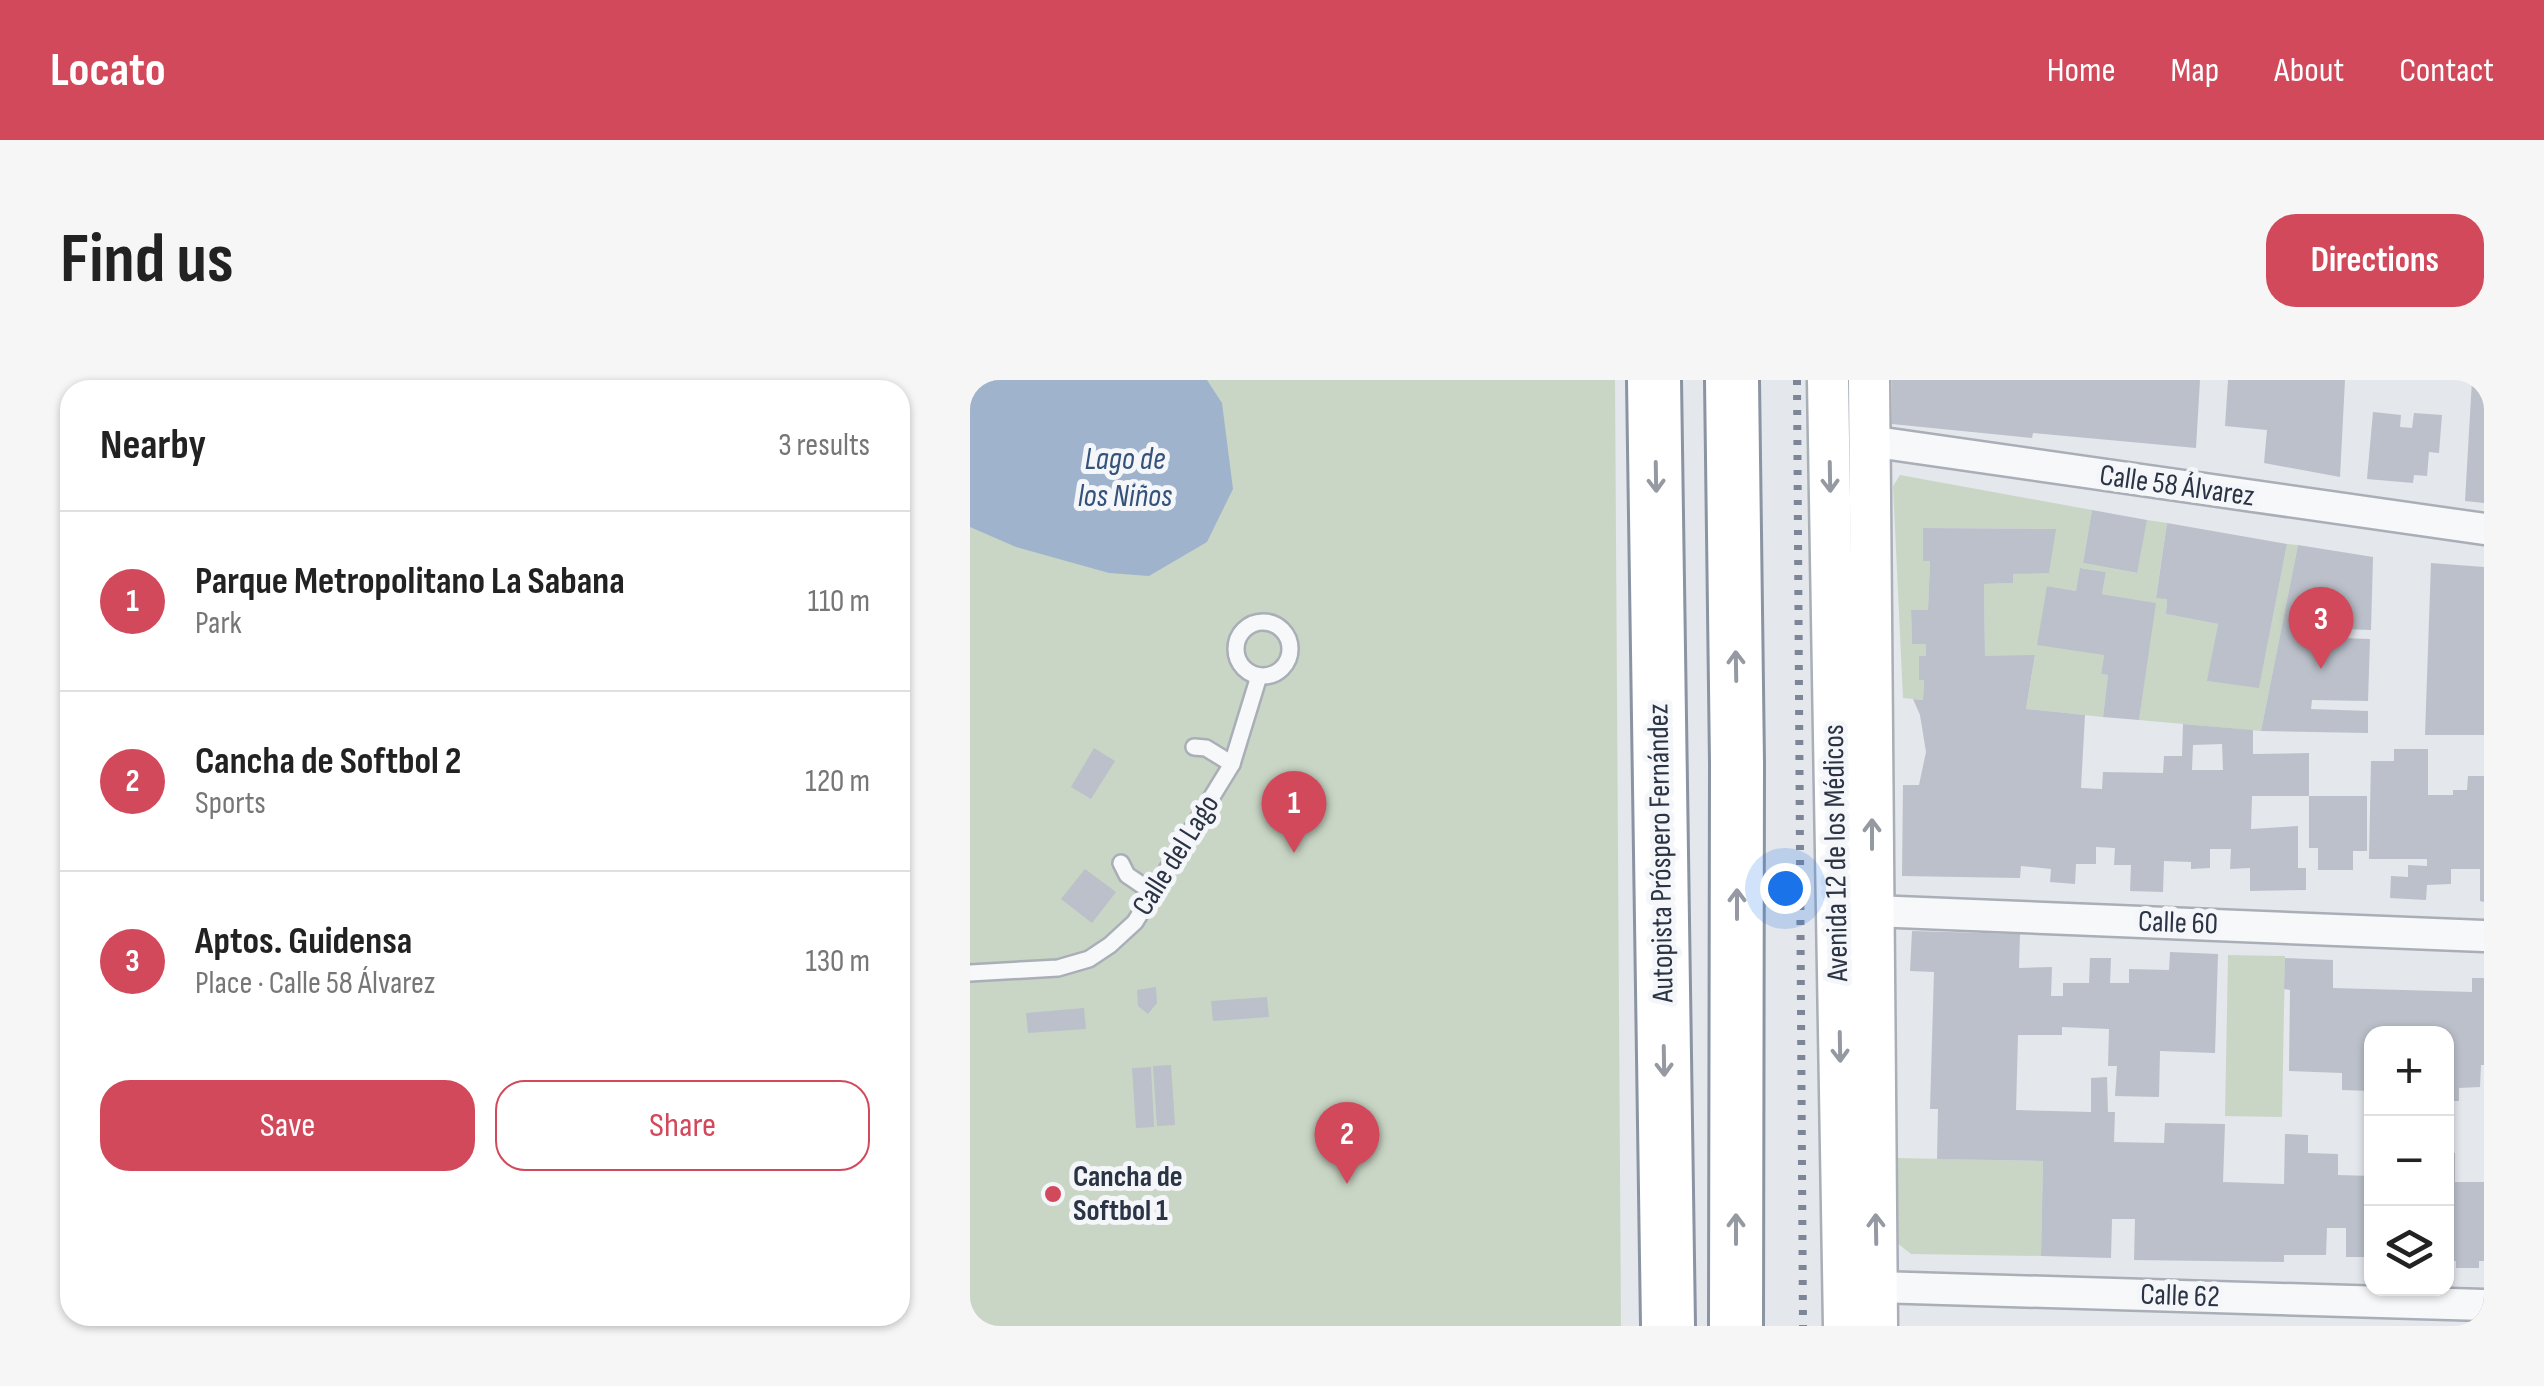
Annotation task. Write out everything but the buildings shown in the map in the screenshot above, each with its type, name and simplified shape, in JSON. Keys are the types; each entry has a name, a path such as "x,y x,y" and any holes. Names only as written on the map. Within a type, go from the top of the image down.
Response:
{"highway":[{"name":"Autopista Próspero Fernández","path":"1654,380 1668,1326"},
{"path":"1732,380 1737,763 1736,1326"},
{"path":"1658,578 1682,638 1690,784 1698,793 1720,794 1730,784 1737,763"}],"main road":[{"name":"Avenida 12 de los Médicos","path":"1828,380 1844,1326"},
{"name":"Avenida 12 de los Médicos","path":"1870,380 1877,1306"}],"street":[{"name":"Calle 58 Álvarez","path":"1870,441 2484,530"},
{"name":"Calle 60","path":"1873,911 2484,936"},
{"name":"Calle 62","path":"1877,1306 2484,1305"}],"lane":[{"name":"Calle del Lago","path":"970,972 1058,968 1089,959 1135,922 1232,764 1258,676"},
{"path":"1194,747 1206,748 1232,764"},
{"path":"1121,863 1127,875 1155,894"}],"green space":[{"path":"970,380 1615,380 1621,1326 970,1326"},
{"path":"1900,475 2092,510 2083,563 2136,573 2147,520 2167,523 2156,597 2167,599 2166,614 2218,624 2208,681 2259,687 2287,544 2298,545 2261,731 2139,720 2155,603 2102,594 2106,572 2081,568 2076,591 2047,586 2104,655 2101,674 2108,675 2103,717 2026,709 2035,656 1985,656 1984,584 2012,583 2013,574 2049,572 2055,529 1923,528 1923,561 1930,561 1928,610 1911,611 1912,644 1926,644 1926,656 1919,657 1923,700 1903,698 1893,486"},
{"path":"2228,955 2285,956 2282,1117 2225,1116"},
{"path":"1896,1158 2043,1161 2041,1256 1911,1254 1896,1242"}],"water":[{"name":"Lago de los Niños","path":"970,380 1207,380 1222,403 1233,489 1207,542 1149,576 1109,573 1016,547 970,527"}],"railway":[{"path":"1797,380 1803,1326"}],"place":[{"name":"Aptos. Guidensa","path":"2321,669"},
{"name":"Parque Metropolitano La Sabana","path":"1294,853"},
{"name":"Cancha de Softbol 2","path":"1347,1184"},
{"name":"Cancha de Softbol 1","path":"1053,1194"}]}
